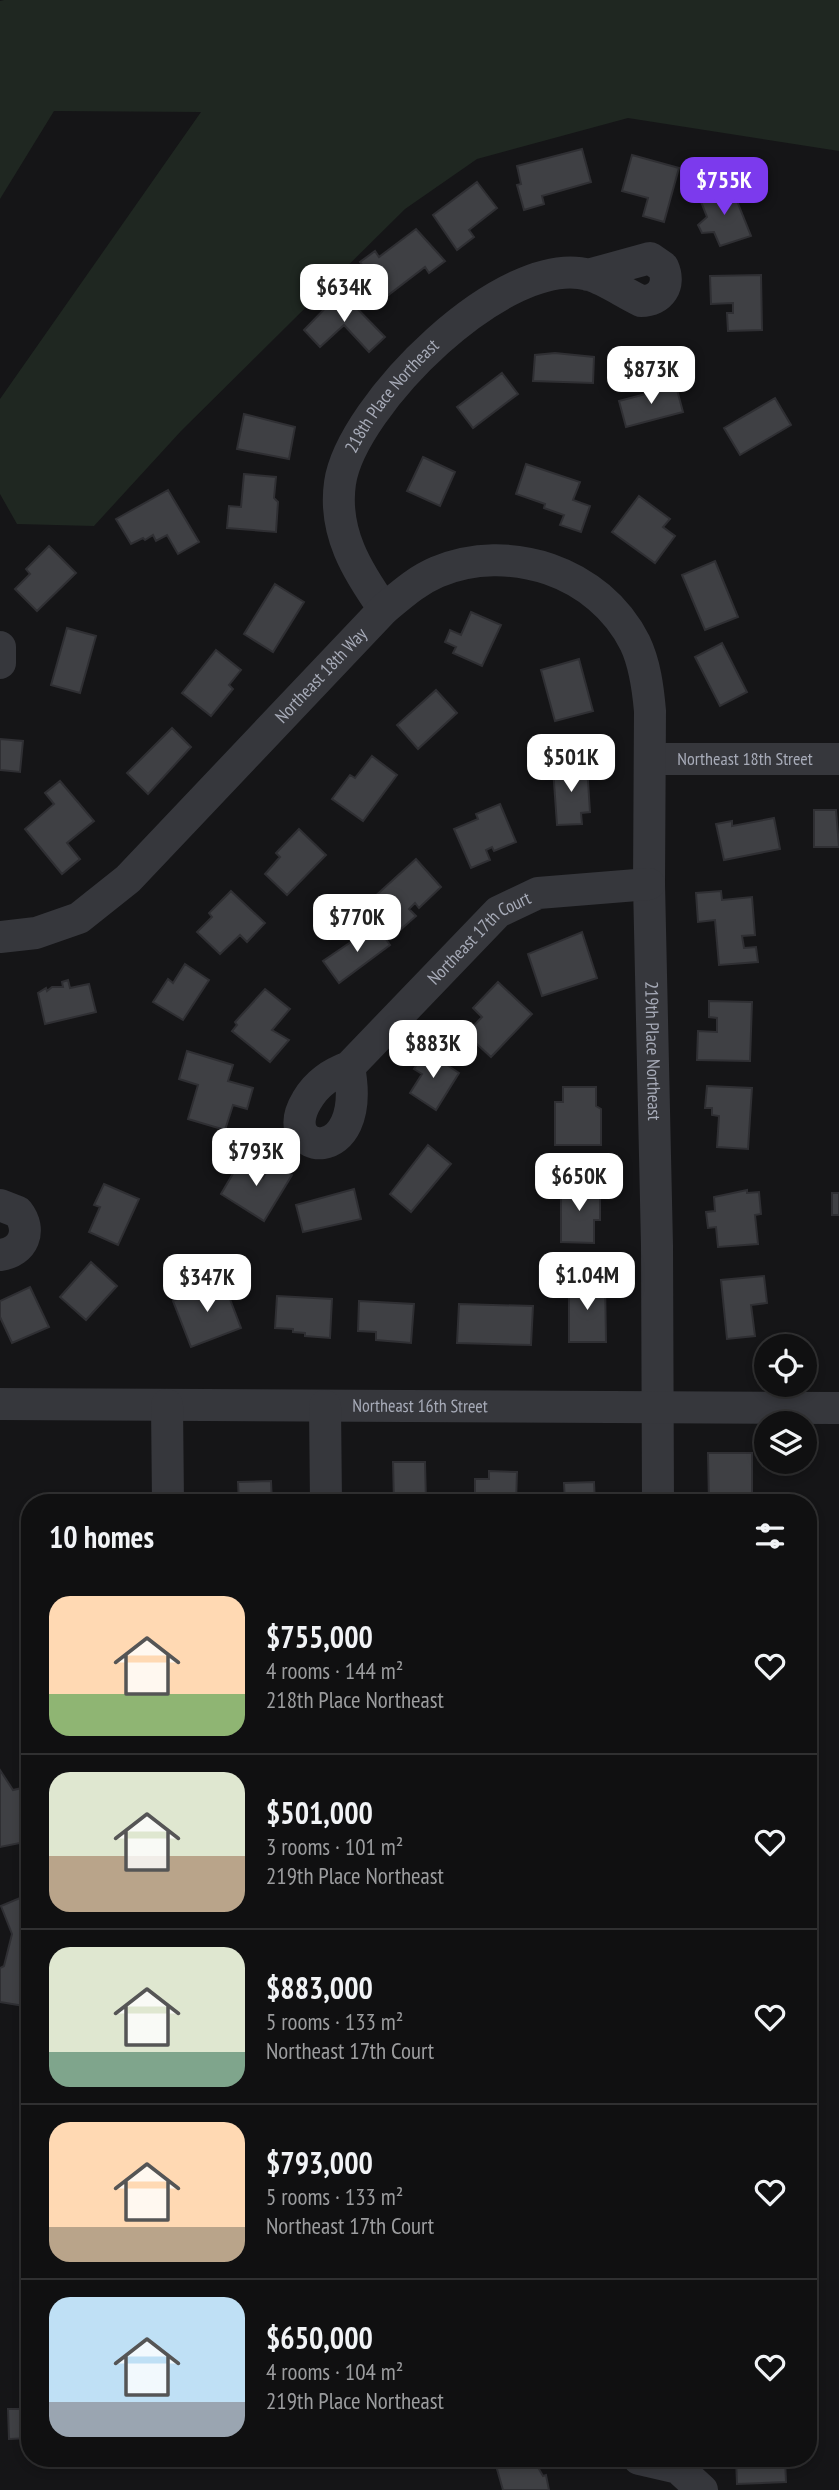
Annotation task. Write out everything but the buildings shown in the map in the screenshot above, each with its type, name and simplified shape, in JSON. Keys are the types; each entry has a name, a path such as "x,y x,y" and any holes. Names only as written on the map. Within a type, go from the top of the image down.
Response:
{"street":[{"name":"218th Place Northeast","path":"384,609 353,562 340,516 342,472 367,420 404,376 486,302 514,286 541,277 588,275"},
{"name":"Northeast 18th Way","path":"0,937 36,933 79,918 128,879 384,609 412,585 437,572 471,562 499,560 534,563 562,573 584,586 609,609"},
{"name":"219th Place Northeast","path":"609,609 631,635 641,657 647,684 652,759 649,884 658,1494"},
{"path":"0,647 0,663"},
{"name":"Northeast 18th Street","path":"652,759 839,759"},
{"name":"Northeast 17th Court","path":"348,1066 464,945 506,907 538,893 649,884"},
{"path":"0,1205 18,1212 26,1227 22,1244 16,1250 0,1255"},
{"name":"Northeast 16th Street","path":"0,1404 657,1405 839,1408"},
{"path":"167,1405 167,1494"},
{"path":"325,1406 326,1494"},
{"path":"674,2467 702,2490"}],"shaded area":[{"path":"839,0 839,151 628,118 477,159 405,209 181,431 94,526 17,524 0,494 0,399 201,112 54,111 0,199 0,1"}]}
